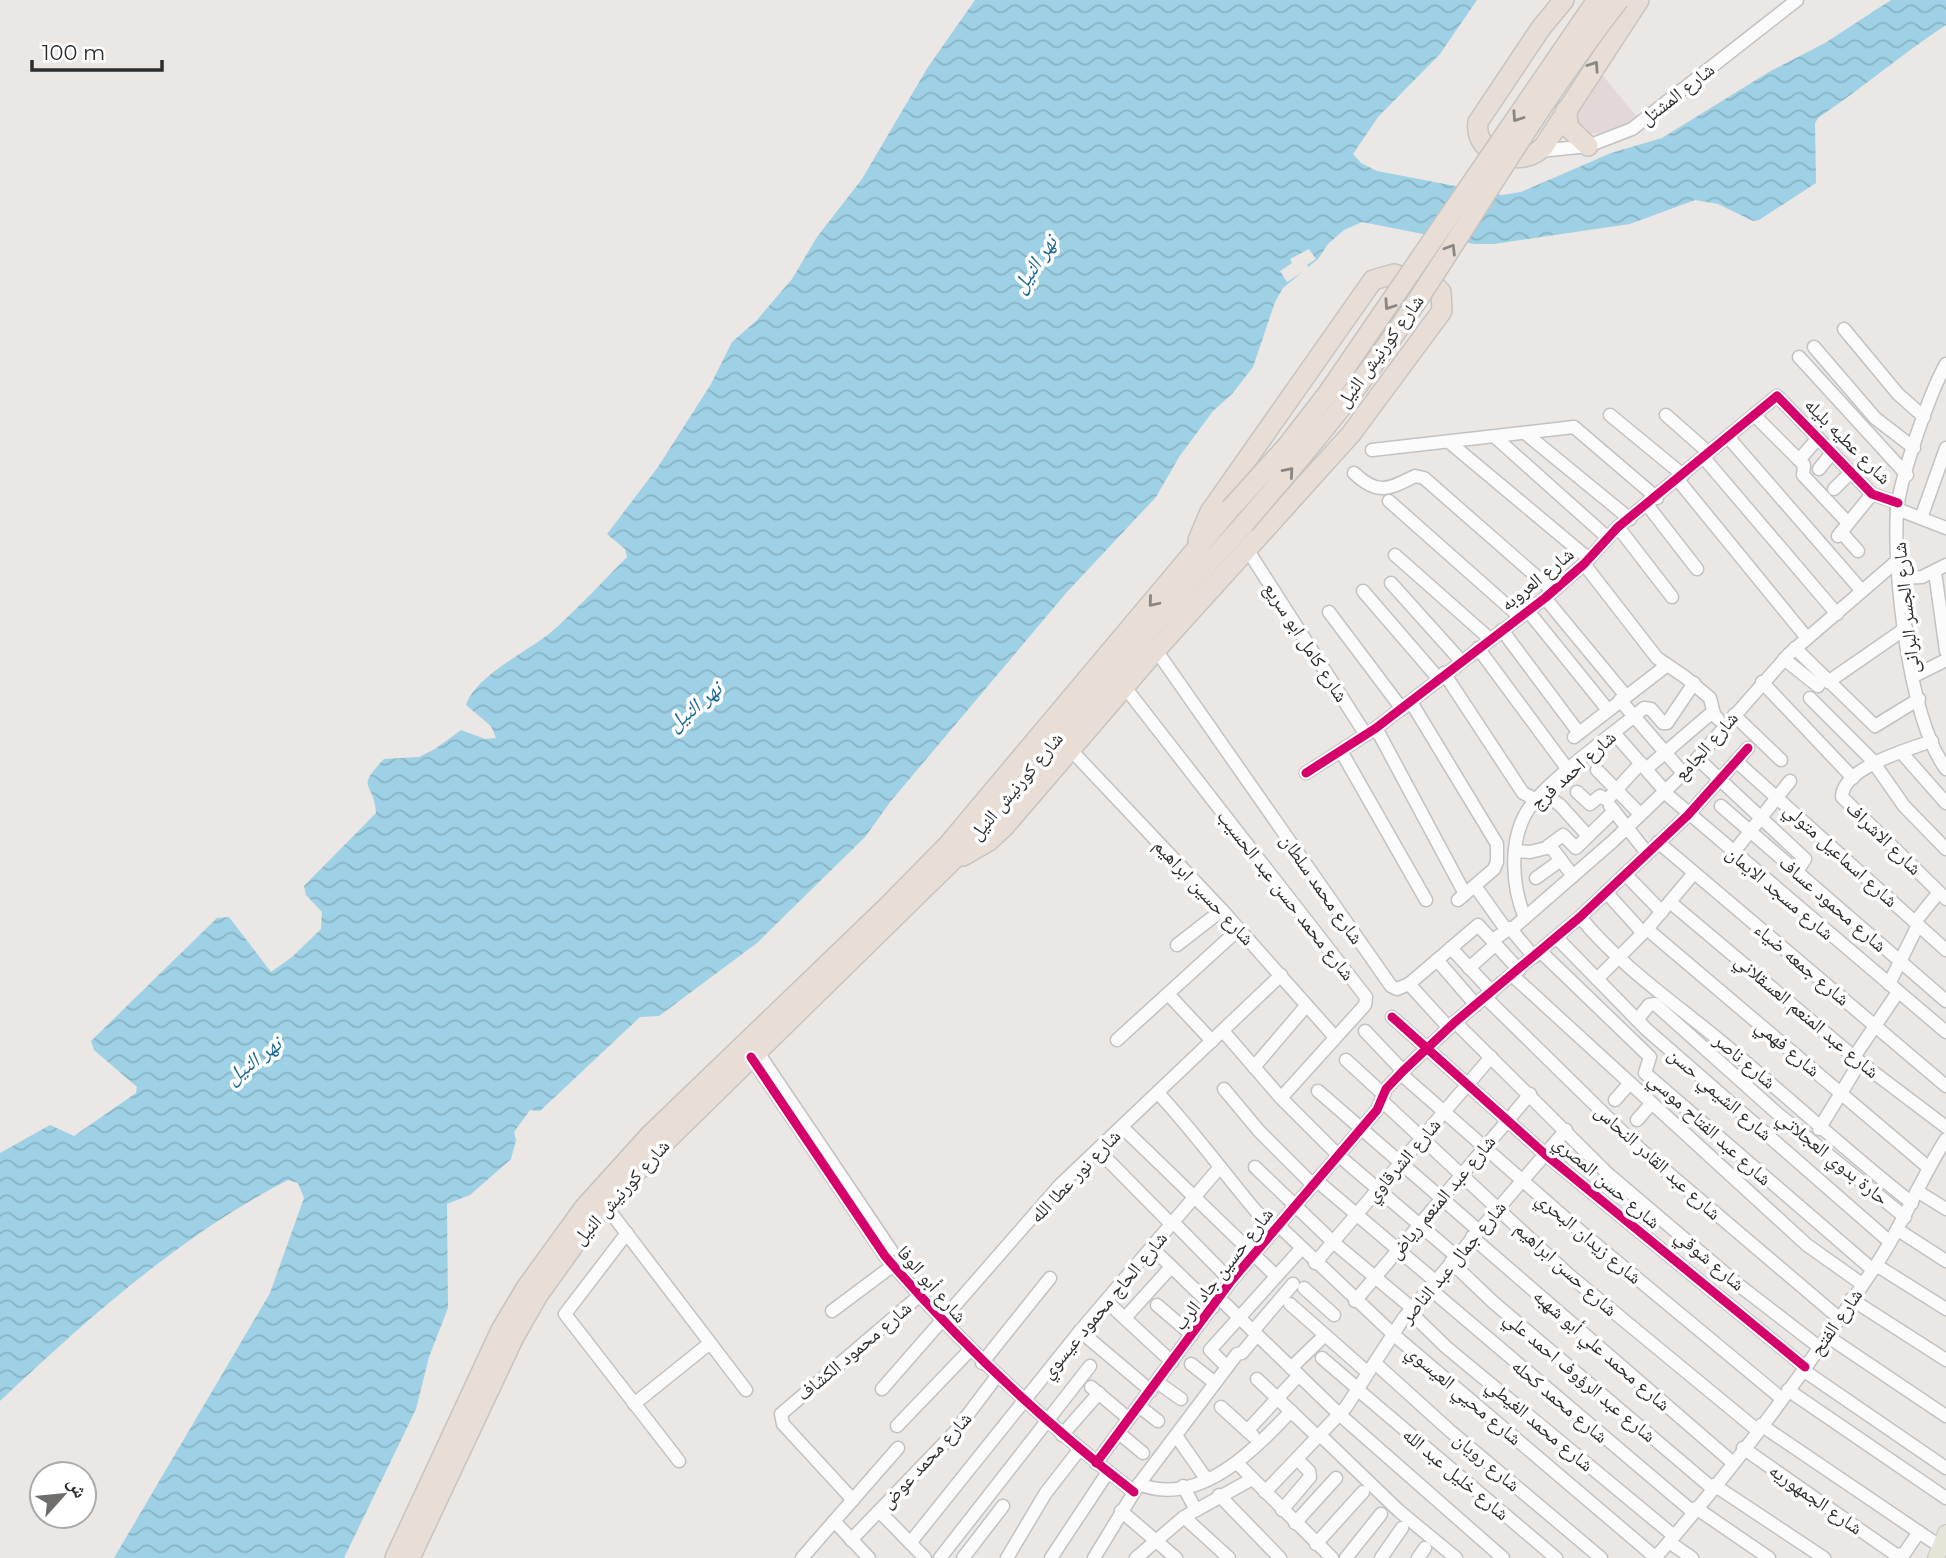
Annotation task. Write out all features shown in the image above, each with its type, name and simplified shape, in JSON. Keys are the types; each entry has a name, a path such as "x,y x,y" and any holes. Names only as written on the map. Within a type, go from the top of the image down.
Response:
{"highway":[{"path":"1564,0 1541,28 1478,122 1479,138 1485,147 1515,160 1540,151 1639,0"},
{"name":"شارع كورنيش النيل","path":"395,1558 501,1330 526,1287 584,1208 650,1135 947,846 1230,509 1287,446 1328,393 1597,0"},
{"name":"شارع كورنيش النيل","path":"410,1558 514,1336 552,1275 605,1205 754,1054 900,915 1147,646 1244,524 1297,463 1376,361 1547,99 1619,0"},
{"path":"1566,110 1569,128 1588,146"},
{"path":"953,860 972,852 1004,827 1130,679 1147,646 1247,550 1351,434 1442,311 1444,298 1436,287 1394,274 1373,280 1364,289 1203,522 1198,550"}],"street":[{"name":"شارع المشتل","path":"1540,151 1588,146 1632,129 1797,0"},
{"path":"1844,328 1898,394 1924,417"},
{"path":"1814,347 1875,418 1914,448"},
{"path":"1799,357 1906,475"},
{"name":"شارع الجسر البرانى","path":"1946,364 1924,417 1898,506 1897,561 1912,677 1932,741 1946,769"},
{"name":"شارع العروبه","path":"1306,773 1371,732 1549,595 1586,562 1619,527 1777,396"},
{"name":"شارع عطيه بليله","path":"1777,396 1872,494 1946,527"},
{"path":"1610,415 1681,477 1807,638"},
{"path":"1666,415 1707,455 1837,614"},
{"path":"1754,415 1805,467 1803,475 1858,551"},
{"path":"1372,450 1572,427 1579,430 1652,502 1697,569"},
{"path":"1525,433 1630,519"},
{"path":"1495,437 1608,538"},
{"path":"1728,438 1862,591"},
{"path":"1799,460 1818,438"},
{"path":"1449,442 1586,562 1666,666 1694,683 1712,701 1713,714 1725,727"},
{"path":"1921,518 1946,448"},
{"path":"1819,469 1832,453"},
{"path":"1834,489 1851,472"},
{"path":"1354,473 1369,486 1376,488 1396,487 1415,476 1424,478 1549,595 1634,717 1683,773"},
{"path":"1842,531 1872,494"},
{"path":"1389,501 1524,614 1608,710"},
{"path":"1619,527 1672,597"},
{"name":"شارع كامل ابو سريع","path":"1247,550 1371,732 1461,897 1475,886"},
{"path":"1395,555 1490,639"},
{"name":"شارع الجامع","path":"1494,942 1525,918 1627,827 1683,773 1795,648 1897,561"},
{"path":"1899,578 1922,577 1940,569 1946,651"},
{"path":"1391,583 1461,661"},
{"path":"1363,591 1441,676 1523,793 1544,800 1588,836"},
{"path":"1329,612 1406,705 1493,836 1498,853 1494,869 1475,886 1509,929 1537,954"},
{"path":"1823,684 1906,628"},
{"path":"1502,630 1576,735 1666,666"},
{"name":"شارع محمد سلطان","path":"1147,646 1387,981 1397,989 1409,985"},
{"path":"1478,648 1569,771"},
{"path":"1795,648 1823,684"},
{"path":"1784,659 1823,684 1875,726 1919,699"},
{"path":"1912,677 1942,662 1946,677"},
{"name":"شارع محمد حسن عبد الحسيب","path":"1130,679 1366,997 1366,1005 1334,1036 1281,1098"},
{"path":"1762,682 1853,778"},
{"name":"شارع احمد فرج","path":"1525,918 1517,895 1515,849 1518,830 1569,771 1634,717 1649,708 1663,723 1668,723 1694,683"},
{"path":"1810,698 1874,763 1904,806 1946,848"},
{"path":"1605,800 1644,766 1665,753 1713,714"},
{"path":"1734,715 1781,760"},
{"name":"شارع مسجد الايمان","path":"1614,733 1688,815 1946,1032"},
{"name":"شارع الاشراف","path":"1932,741 1874,763 1842,790 1845,802 1943,895"},
{"name":"شارع حسين جاد الرب","path":"1096,1463 1231,1281 1361,1128 1402,1072 1452,1025 1580,918 1688,815 1748,748"},
{"name":"شارع حسين ابراهيم","path":"1070,750 1239,929 1334,1036"},
{"path":"1341,751 1426,900"},
{"path":"1901,752 1946,803"},
{"path":"1697,758 1806,860 1796,873"},
{"name":"شارع اسماعيل متولي","path":"1737,761 1946,950"},
{"path":"1597,770 1640,814"},
{"path":"1733,853 1790,781"},
{"path":"1577,792 1590,804 1600,796 1605,800 1647,853"},
{"name":"شارع محمود عساف","path":"1721,806 1946,1001"},
{"path":"1498,853 1515,849 1530,852 1548,846 1563,835 1576,848 1614,811"},
{"name":"شارع جمعه ضياء","path":"1658,842 1946,1086"},
{"path":"1548,846 1573,876"},
{"path":"1536,878 1561,860"},
{"path":"1597,979 1645,931 1693,873"},
{"name":"شارع عبد المنعم العسقلاني","path":"1625,874 1946,1127"},
{"name":"شارع فهمي","path":"1606,892 1645,931 1840,1093 1937,1162"},
{"path":"1819,1129 1877,1028 1917,923 1943,895"},
{"path":"1177,945 1222,911"},
{"name":"شارع ناصر","path":"1580,918 1618,956 1785,1094 1819,1129 1914,1197 1946,1209"},
{"path":"1409,985 1478,925 1515,972 1629,1084 1807,1245 1862,1284"},
{"path":"1117,1040 1239,929"},
{"name":"شارع الشيمي حسن","path":"1556,938 1637,1020 1890,1242"},
{"path":"1469,968 1494,942"},
{"path":"1451,948 1469,968 1484,998"},
{"name":"شارع عبد الفتاح موسي","path":"1537,954 1650,1057 1645,1073 1875,1267"},
{"name":"شارع عبد القادر النحاس","path":"1437,960 1484,998 1640,1149 1839,1318"},
{"name":"شارع نور عطا الله","path":"881,1389 1046,1200 1281,975"},
{"name":"شارع شوقي","path":"1409,985 1530,1094 1607,1173 1740,1286 1819,1347"},
{"path":"1168,994 1212,1041"},
{"name":"حارة بدوي العجلاتي","path":"1637,1020 1649,1005 1655,1004 1778,1114 1905,1217"},
{"path":"1254,1067 1307,1006"},
{"name":"شارع حسن المصري","path":"1392,1017 1546,1155 1804,1368 1946,1468"},
{"name":"شارع عبد الرؤوف احمد علي","path":"1223,1031 1281,1098 1338,1155 1419,1224 1493,1302 1713,1487 1824,1558"},
{"name":"شارع زيدان البحري","path":"1365,1031 1402,1072 1522,1181 1785,1394 1946,1498"},
{"name":"شارع أبو الوفا","path":"754,1054 885,1256 895,1264 941,1323 1079,1450 1108,1472 1136,1488"},
{"name":"شارع الشرقاوي","path":"1315,1263 1491,1057"},
{"name":"شارع حسن ابراهيم","path":"1346,1060 1569,1275 1759,1428 1941,1546"},
{"path":"1615,1100 1629,1084"},
{"name":"شارع محمد كحله","path":"1224,1089 1259,1131 1314,1183 1356,1215 1694,1510 1769,1558"},
{"name":"شارع محمد علي أبو شهبه","path":"1318,1091 1441,1198 1475,1234 1732,1462"},
{"name":"شارع محيي العيسوي","path":"1158,1093 1276,1228 1394,1335 1655,1558"},
{"name":"شارع عبد المنعم رياض","path":"1355,1301 1530,1094"},
{"path":"1637,1119 1651,1104"},
{"path":"1122,1128 1276,1276"},
{"name":"شارع جمال عبد الناصر","path":"1265,1492 1339,1414 1411,1310 1566,1130"},
{"name":"شارع الفتح","path":"1655,1558 1785,1394 1875,1267 1937,1162 1946,1139"},
{"path":"1098,1150 1231,1281"},
{"name":"شارع الحاج محمود عيسوي","path":"910,1543 1080,1331 1220,1167"},
{"name":"شارع محمد الغيطي","path":"1255,1167 1333,1242 1411,1310 1446,1347 1692,1558"},
{"path":"605,1205 746,1390"},
{"path":"1898,1230 1946,1261"},
{"path":"627,1233 565,1314 679,1461"},
{"path":"1152,1248 1171,1267 1238,1316 1339,1414 1503,1558"},
{"path":"1227,1367 1210,1351 1238,1316 1301,1249"},
{"path":"832,1311 895,1264"},
{"path":"1125,1318 1171,1267"},
{"path":"1875,1267 1946,1309"},
{"path":"982,1363 1050,1278"},
{"path":"1094,1558 1136,1488 1177,1437 1227,1367 1298,1286 1334,1315"},
{"name":"شارع محمود الكشاف","path":"853,1500 783,1424 781,1415 919,1296"},
{"path":"1851,1299 1946,1360"},
{"path":"1106,1301 1172,1362"},
{"name":"شارع رويان","path":"1290,1304 1325,1335 1449,1430 1601,1558"},
{"path":"1309,1320 1322,1304"},
{"path":"1157,1305 1192,1335"},
{"path":"1080,1331 1154,1386 1181,1399"},
{"path":"1247,1431 1278,1398 1295,1371 1325,1335"},
{"path":"1827,1336 1946,1416"},
{"path":"634,1404 710,1343"},
{"path":"897,1426 969,1351"},
{"name":"شارع خليل عبد الله","path":"1322,1358 1556,1558"},
{"path":"1191,1364 1215,1383"},
{"path":"940,1558 1090,1366"},
{"name":"شارع محمد عوض","path":"851,1540 954,1433 997,1376"},
{"path":"1257,1379 1399,1511 1456,1558"},
{"path":"1062,1435 1095,1390 1129,1419"},
{"path":"1139,1406 1158,1421"},
{"path":"1221,1407 1261,1444"},
{"path":"1136,1488 1156,1490 1207,1480 1237,1463 1261,1444 1291,1411"},
{"path":"1119,1433 1143,1453"},
{"path":"1177,1437 1207,1480"},
{"name":"شارع محمد عوض","path":"808,1556 834,1521 898,1448"},
{"name":"شارع الجمهوريه","path":"1743,1448 1896,1555 1904,1554 1919,1532"},
{"path":"1007,1558 1045,1494 1079,1450"},
{"path":"1282,1510 1310,1477 1309,1471 1297,1459"},
{"path":"1237,1463 1332,1558"},
{"path":"1055,1557 1108,1472"},
{"path":"1295,1523 1336,1478"},
{"path":"1136,1558 1184,1517 1219,1495 1252,1479"},
{"path":"1183,1486 1195,1510"},
{"path":"1316,1544 1363,1492"},
{"path":"1219,1495 1280,1558"},
{"path":"963,1558 1003,1506"},
{"path":"879,1511 925,1558"},
{"path":"1121,1511 1176,1558"},
{"path":"1346,1558 1381,1514"},
{"path":"1184,1517 1229,1558"},
{"path":"834,1521 869,1558"},
{"path":"1381,1558 1402,1528"}],"shaded area":[{"path":"1599,71 1638,118 1612,132 1585,134 1578,128 1575,118 1580,97"}],"water":[{"name":"نهر النيل","path":"975,0 1477,0 1440,54 1378,117 1353,154 1361,163 1377,171 1502,195 1521,192 1611,153 1662,138 1769,72 1825,43 1891,0 1946,0 1946,25 1818,118 1815,123 1816,183 1759,220 1753,221 1718,204 1695,200 1630,224 1494,244 1474,244 1362,222 1344,230 1328,244 1318,259 1283,288 1275,302 1253,367 1232,394 1213,411 1179,457 1156,497 1067,592 891,801 865,837 757,943 659,1016 640,1017 540,1111 530,1110 514,1132 516,1140 511,1159 470,1195 447,1204 448,1308 429,1357 416,1409 344,1558 114,1558 270,1293 304,1198 298,1183 288,1180 210,1226 136,1280 0,1401 0,1153 50,1125 74,1136 136,1093 137,1087 94,1050 91,1041 217,918 229,917 271,972 292,957 321,929 322,912 306,895 304,886 376,813 368,781 384,759 419,757 461,730 485,739 496,738 491,726 466,705 472,694 493,672 557,627 627,557 625,549 607,534 658,467 711,384 732,342 756,321 792,279 817,237 862,179 928,67"}],"pier":[{"path":"1309,249 1316,259 1307,265 1309,268 1287,282 1280,271 1292,263 1290,259"}],"cycle path":[{"path":"1306,773 1376,728 1545,598 1584,564 1618,527 1777,396 1872,494 1898,503"},
{"path":"1096,1463 1231,1281 1377,1110 1386,1089 1455,1022 1580,917 1688,815 1748,748"},
{"path":"1392,1017 1546,1155 1805,1367"},
{"path":"751,1057 885,1256 914,1289 972,1351 1034,1409 1134,1492"}]}
